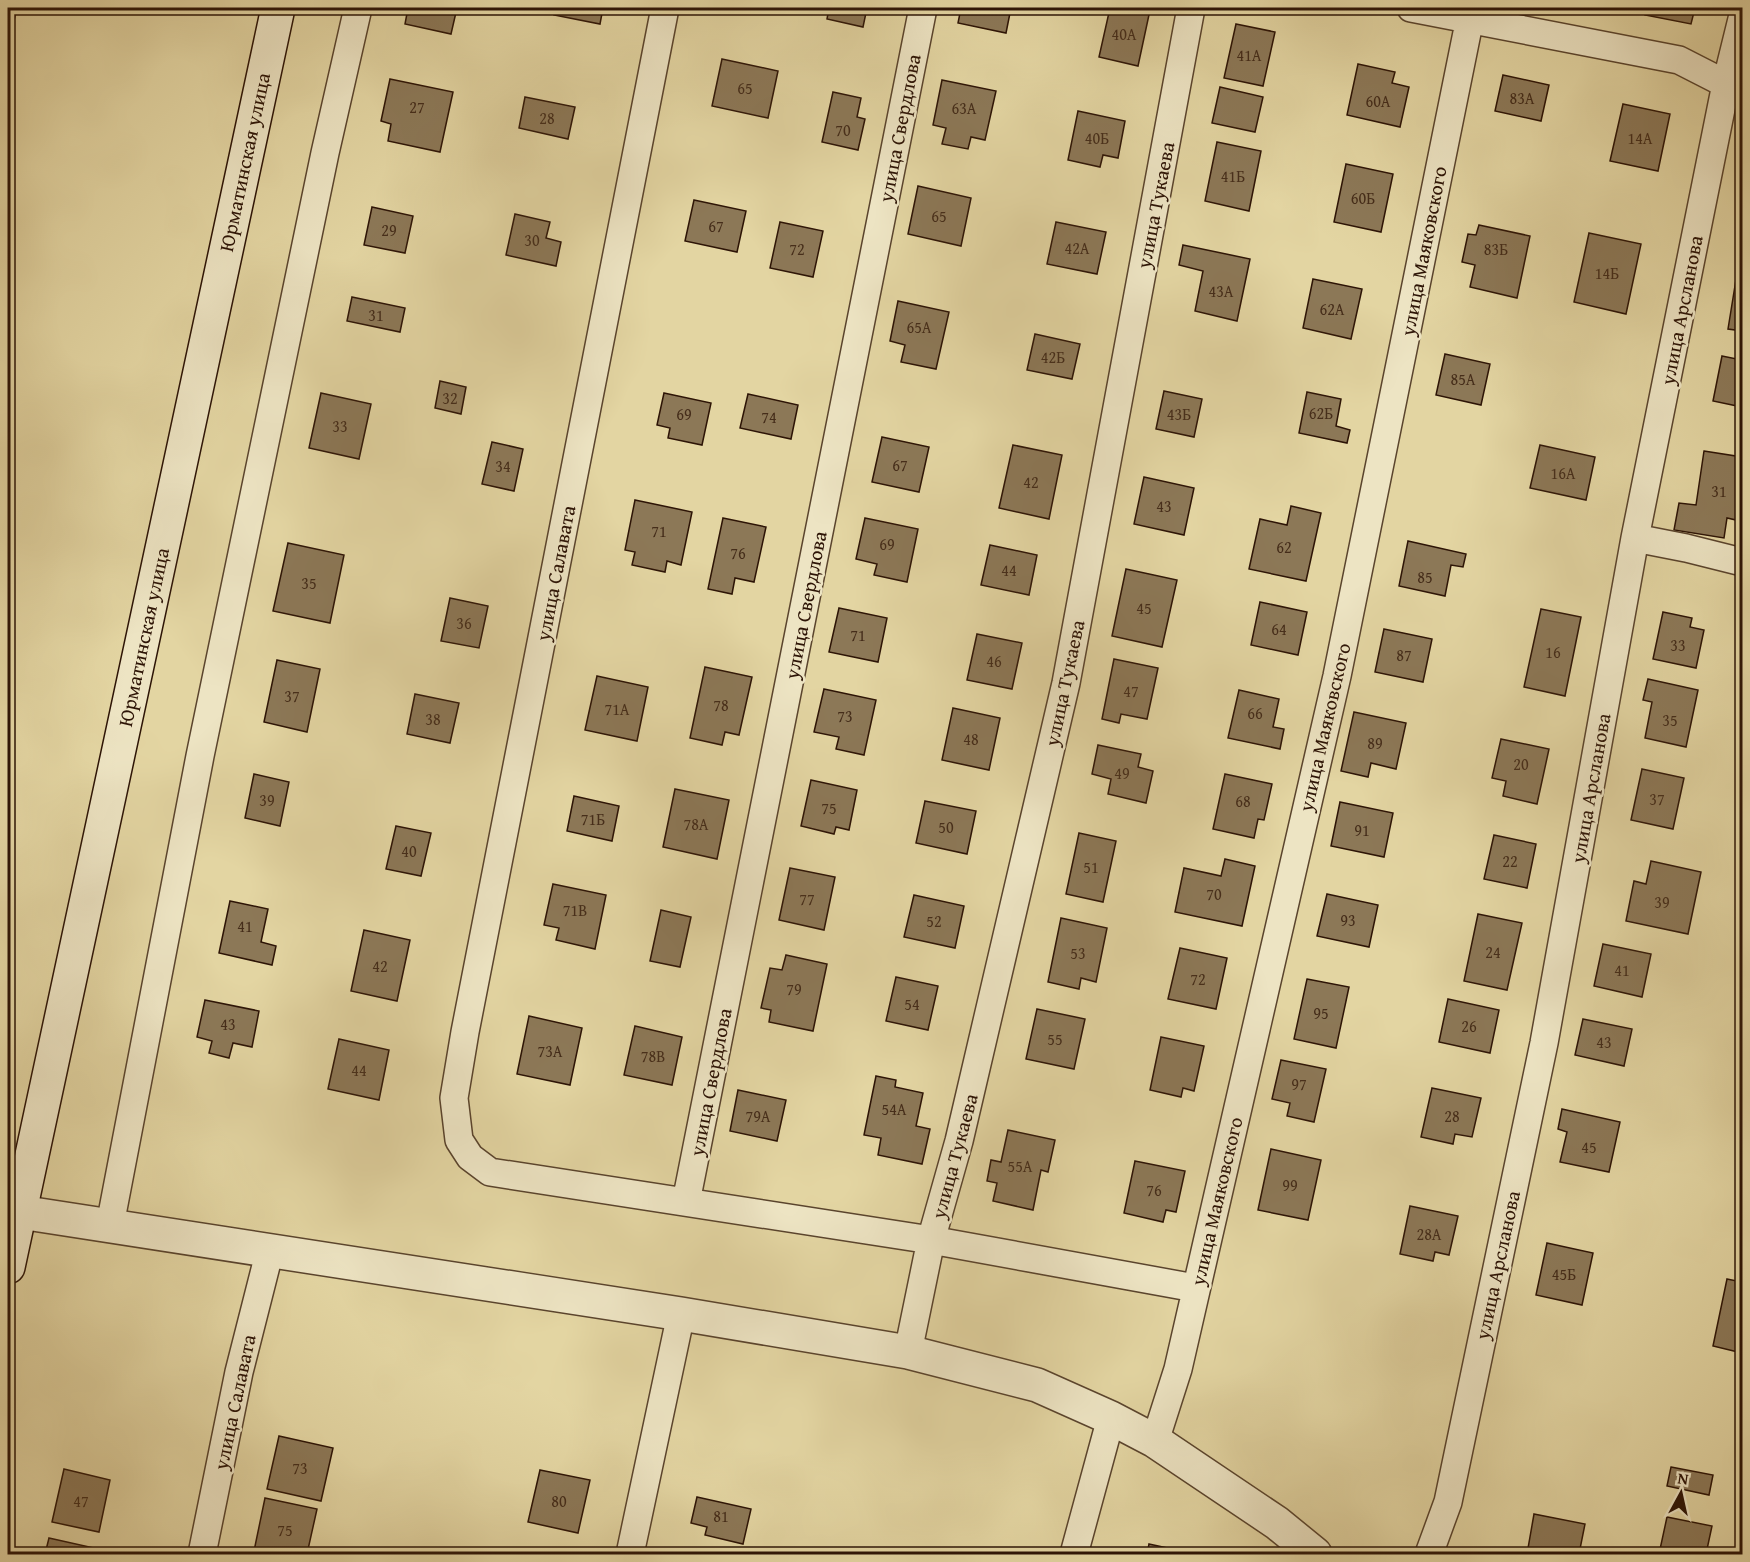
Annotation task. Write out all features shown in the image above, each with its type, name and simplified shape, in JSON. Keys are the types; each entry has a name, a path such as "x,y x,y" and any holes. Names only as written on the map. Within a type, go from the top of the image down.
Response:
{"street":[{"name":"Юрматинская улица","path":"8,1267 278,8"},
{"path":"110,1225 200,756 358,8"},
{"name":"улица Салавата","path":"665,8 454,1098 459,1140 470,1158 490,1172 686,1202"},
{"name":"улица Свердлова","path":"686,1202 923,8"},
{"name":"улица Тукаева","path":"908,1352 931,1240 960,1142 1066,683 1191,8"},
{"path":"1411,8 1471,13 1679,60 1734,86"},
{"name":"улица Маяковского","path":"1155,1441 1178,1369 1337,676 1471,13"},
{"name":"улица Арсланова","path":"1429,1554 1448,1502 1544,1043 1635,538 1734,86 1743,19"},
{"path":"1635,538 1743,562"},
{"path":"686,1202 931,1240 1196,1288"},
{"path":"20,1212 681,1314 908,1352 1038,1385 1155,1441 1277,1523 1315,1554"},
{"name":"улица Салавата","path":"202,1554 239,1372 270,1250"},
{"path":"630,1554 681,1314"},
{"path":"1074,1554 1111,1418"}],"building":[{"path":"408,8 457,8 451,34 405,24"},
{"path":"556,8 603,8 600,24 554,15"},
{"path":"829,8 867,8 863,27 827,19"},
{"path":"961,8 1011,8 1006,33 958,23"},
{"path":"1110,8 1150,10 1138,66 1099,57"},
{"path":"1647,8 1695,8 1691,24 1645,15"},
{"path":"1236,24 1275,32 1263,86 1224,78"},
{"path":"722,59 778,71 768,118 712,106"},
{"path":"1358,64 1395,72 1392,83 1409,87 1400,127 1347,115"},
{"path":"1503,75 1549,85 1541,121 1495,111"},
{"path":"390,79 453,92 440,152 388,141 391,124 381,121"},
{"path":"942,80 996,91 985,140 971,137 968,149 942,144 946,128 933,125"},
{"path":"1220,87 1263,97 1255,132 1212,123"},
{"path":"833,92 861,98 857,117 865,119 858,150 822,142"},
{"path":"525,97 575,107 568,139 519,128"},
{"path":"1623,104 1670,114 1658,171 1610,161"},
{"path":"1078,111 1125,121 1118,158 1103,155 1100,167 1068,160"},
{"path":"1217,142 1261,151 1249,211 1205,201"},
{"path":"1346,164 1393,174 1381,232 1334,222"},
{"path":"918,186 971,198 961,246 908,234"},
{"path":"694,200 746,211 737,252 685,241"},
{"path":"372,207 413,216 405,253 364,245"},
{"path":"515,214 550,222 546,238 561,242 556,266 506,255"},
{"path":"780,222 823,231 813,277 770,268"},
{"path":"1056,222 1106,232 1097,274 1047,264"},
{"path":"1479,225 1530,236 1517,298 1470,287 1475,265 1462,262 1468,234 1476,235"},
{"path":"1589,233 1641,244 1626,314 1574,302"},
{"path":"1183,245 1250,259 1237,321 1195,311 1203,271 1179,265"},
{"path":"1739,261 1742,262 1742,331 1728,329"},
{"path":"1313,279 1362,289 1351,339 1303,328"},
{"path":"352,297 405,308 400,332 347,321"},
{"path":"898,301 949,312 936,369 901,362 905,345 890,341"},
{"path":"1035,334 1080,344 1072,379 1027,370"},
{"path":"1445,354 1490,364 1481,405 1436,395"},
{"path":"1722,356 1742,360 1742,407 1713,401"},
{"path":"440,381 466,387 461,414 435,408"},
{"path":"1164,391 1202,399 1194,437 1156,429"},
{"path":"1307,392 1341,399 1336,426 1350,430 1347,443 1299,433"},
{"path":"321,393 371,404 359,459 309,448"},
{"path":"664,393 711,403 702,445 668,438 670,428 657,425"},
{"path":"748,394 798,405 791,439 740,428"},
{"path":"882,437 929,447 919,492 872,482"},
{"path":"492,442 523,449 514,491 482,484"},
{"path":"1013,445 1062,455 1049,519 999,508"},
{"path":"1540,445 1595,457 1586,500 1530,488"},
{"path":"1704,451 1742,457 1742,479 1736,520 1727,518 1724,538 1674,530 1679,503 1696,505"},
{"path":"1144,477 1194,488 1184,535 1134,524"},
{"path":"635,500 692,512 681,565 667,561 665,572 632,565 635,552 625,550"},
{"path":"1291,506 1321,513 1306,581 1249,569 1260,519 1287,525"},
{"path":"723,518 766,527 754,582 735,578 732,594 708,589"},
{"path":"865,518 918,529 907,582 874,575 877,564 856,559"},
{"path":"1408,541 1466,554 1463,567 1451,565 1445,596 1399,586"},
{"path":"288,543 344,555 330,623 273,611"},
{"path":"990,545 1037,555 1029,595 981,585"},
{"path":"1126,569 1177,580 1162,647 1112,636"},
{"path":"450,598 488,606 479,648 441,641"},
{"path":"1260,602 1307,612 1298,655 1251,645"},
{"path":"839,608 887,618 878,662 829,652"},
{"path":"1541,609 1581,617 1565,696 1524,687"},
{"path":"1663,612 1692,618 1690,627 1704,630 1696,668 1653,659"},
{"path":"1384,629 1432,639 1423,682 1375,672"},
{"path":"977,634 1022,643 1012,689 967,680"},
{"path":"1114,659 1158,668 1147,719 1121,714 1119,723 1102,719"},
{"path":"277,660 320,669 307,732 264,722"},
{"path":"705,667 752,677 739,735 725,732 722,745 690,738"},
{"path":"597,676 648,687 637,741 585,730"},
{"path":"1648,679 1698,690 1686,747 1645,738 1652,702 1643,700"},
{"path":"824,689 876,700 864,755 836,749 839,737 814,732"},
{"path":"1239,690 1279,699 1273,727 1284,729 1280,749 1228,738"},
{"path":"415,694 459,703 450,743 407,734"},
{"path":"953,708 1000,718 989,770 942,760"},
{"path":"1354,712 1406,723 1396,769 1371,763 1368,777 1341,771"},
{"path":"1501,739 1549,749 1537,804 1503,796 1506,781 1492,778"},
{"path":"1098,745 1141,754 1138,767 1153,771 1146,803 1108,794 1111,779 1092,774"},
{"path":"1642,769 1684,778 1673,829 1631,820"},
{"path":"254,774 289,782 280,826 245,818"},
{"path":"1225,774 1272,784 1264,820 1258,819 1254,838 1213,829"},
{"path":"811,780 857,790 849,830 836,827 834,834 801,826"},
{"path":"675,789 729,800 717,859 663,847"},
{"path":"574,796 619,806 612,841 567,831"},
{"path":"925,801 976,811 967,854 916,843"},
{"path":"1340,802 1393,813 1384,857 1331,846"},
{"path":"396,826 431,833 421,876 386,869"},
{"path":"1079,833 1116,841 1103,902 1066,894"},
{"path":"1494,835 1536,844 1527,888 1484,879"},
{"path":"1225,859 1255,866 1242,926 1175,912 1184,868 1221,876"},
{"path":"1651,861 1701,872 1688,934 1626,921 1634,881 1646,884"},
{"path":"790,868 835,877 824,930 779,920"},
{"path":"553,884 606,895 595,949 556,940 559,928 544,925"},
{"path":"1327,894 1378,905 1369,947 1317,936"},
{"path":"914,895 964,906 955,948 904,937"},
{"path":"230,901 268,909 261,942 276,946 272,965 219,953"},
{"path":"661,910 691,917 680,967 650,961"},
{"path":"1478,914 1522,923 1507,990 1464,981"},
{"path":"1061,918 1107,928 1096,982 1081,978 1079,989 1048,982"},
{"path":"364,930 410,940 397,1001 351,991"},
{"path":"1603,944 1651,954 1642,997 1594,986"},
{"path":"1180,948 1227,958 1216,1009 1168,999"},
{"path":"786,955 827,964 813,1031 769,1022 771,1010 761,1008 770,968 782,970"},
{"path":"896,977 938,986 928,1030 886,1021"},
{"path":"1307,979 1349,987 1336,1048 1294,1039"},
{"path":"1448,999 1499,1010 1490,1053 1439,1042"},
{"path":"205,1000 259,1011 252,1047 233,1043 229,1058 209,1053 212,1041 197,1037"},
{"path":"1037,1009 1085,1019 1074,1069 1026,1059"},
{"path":"529,1016 582,1028 570,1085 517,1074"},
{"path":"1583,1019 1632,1029 1624,1066 1575,1055"},
{"path":"635,1026 682,1037 672,1085 624,1075"},
{"path":"1161,1037 1204,1046 1194,1091 1183,1088 1181,1097 1150,1090"},
{"path":"339,1039 389,1050 379,1100 328,1089"},
{"path":"1281,1060 1326,1069 1314,1122 1287,1116 1290,1103 1272,1099"},
{"path":"876,1076 896,1080 895,1087 923,1093 916,1126 930,1129 922,1164 878,1155 881,1138 864,1135"},
{"path":"1432,1088 1481,1098 1472,1137 1455,1134 1453,1144 1421,1137"},
{"path":"738,1090 786,1100 777,1141 730,1131"},
{"path":"1562,1109 1620,1122 1609,1172 1560,1162 1567,1132 1558,1129"},
{"path":"1008,1130 1055,1140 1048,1172 1041,1170 1033,1210 993,1201 997,1183 987,1181 991,1160 1001,1162"},
{"path":"1271,1149 1321,1160 1308,1220 1258,1210"},
{"path":"1135,1161 1185,1171 1176,1212 1166,1210 1163,1222 1124,1213"},
{"path":"1410,1206 1458,1216 1449,1255 1435,1252 1433,1261 1400,1254"},
{"path":"1547,1243 1593,1253 1582,1305 1536,1295"},
{"path":"1727,1279 1742,1282 1742,1353 1713,1346"},
{"path":"279,1436 333,1448 321,1501 267,1489"},
{"path":"1671,1467 1713,1475 1709,1495 1667,1486"},
{"path":"64,1469 110,1480 99,1532 52,1522"},
{"path":"540,1470 590,1480 578,1533 528,1522"},
{"path":"697,1497 751,1509 743,1544 705,1535 707,1527 691,1523"},
{"path":"265,1498 317,1509 307,1554 270,1554 254,1551"},
{"path":"1534,1514 1585,1524 1579,1554 1527,1554"},
{"path":"1667,1517 1712,1526 1706,1554 1659,1554"},
{"path":"49,1538 94,1548 93,1554 45,1554"},
{"path":"1149,1544 1195,1554 1147,1554"}],"railway":[{"path":"8,34 14,8"}]}
